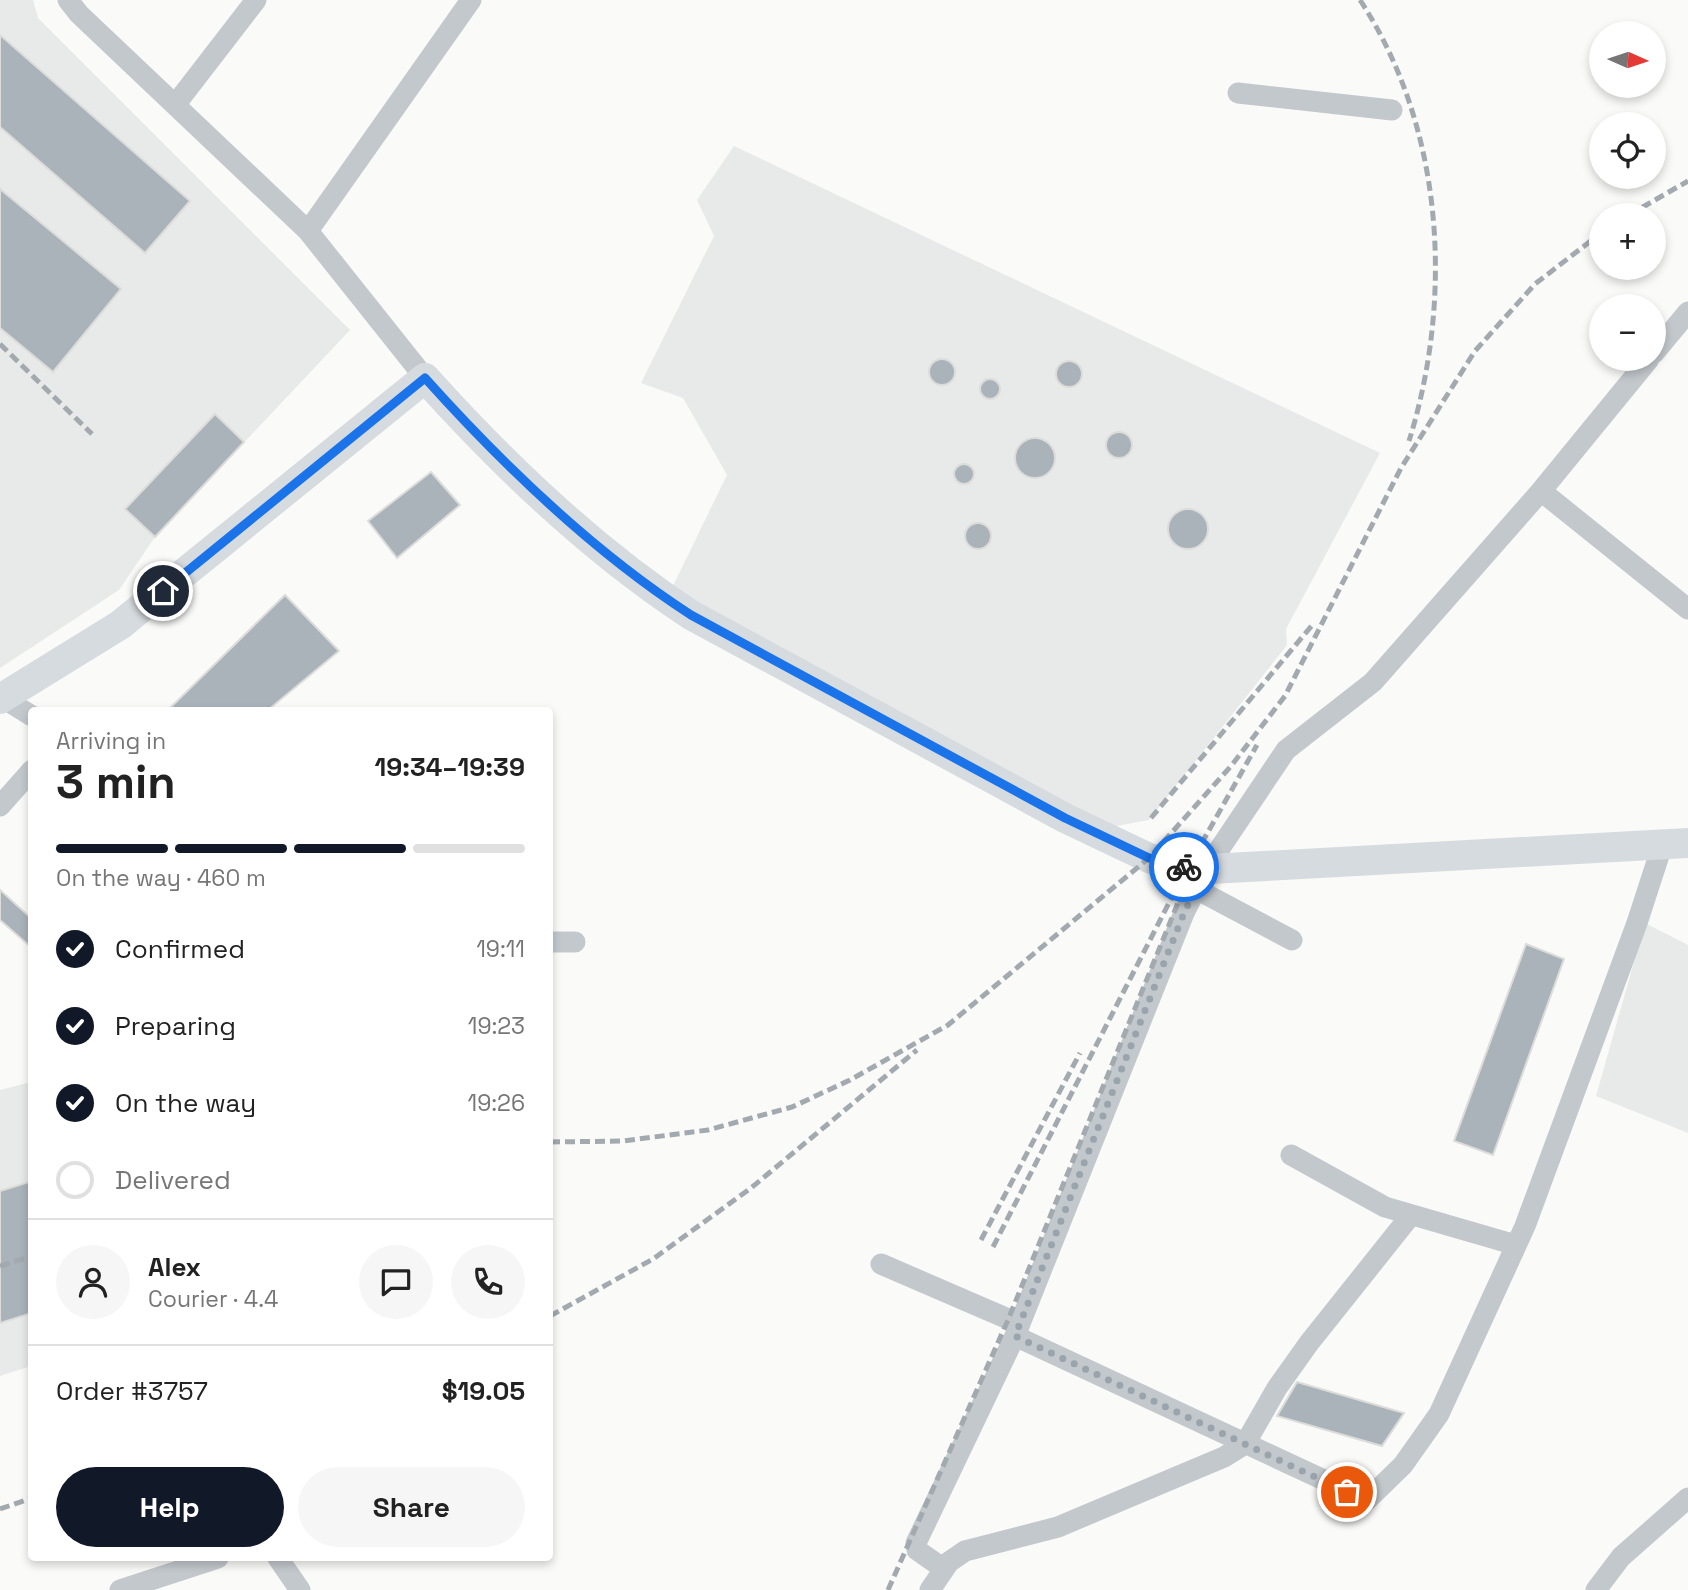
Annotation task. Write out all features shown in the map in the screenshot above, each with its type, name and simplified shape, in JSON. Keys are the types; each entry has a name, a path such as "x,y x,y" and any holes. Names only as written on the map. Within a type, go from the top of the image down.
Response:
{"street":[{"path":"68,0 79,15 308,231 425,378 499,460 653,590 691,615 1065,818 1149,858 1192,870 1201,879 1292,940"},
{"path":"175,105 256,0"},
{"path":"308,231 471,0"},
{"path":"1238,93 1392,110"},
{"path":"1666,339 1688,312"},
{"path":"944,1569 917,1550 916,1543 1018,1330 1201,879 1286,750 1373,682 1541,491 1639,371"},
{"path":"28,714 1,699 120,625 425,378"},
{"path":"1541,491 1688,609"},
{"path":"0,806 28,774"},
{"path":"881,1265 1018,1330 1245,1444 1367,1500 1403,1465 1439,1414 1516,1245 1637,923 1675,843 1201,879"},
{"path":"553,942 575,942"},
{"path":"1291,1155 1385,1207 1516,1245"},
{"path":"930,1590 944,1569 965,1551 1058,1528 1224,1457 1245,1444 1277,1388 1309,1343 1411,1215"},
{"path":"1596,1590 1621,1557 1688,1498"},
{"path":"120,1590 209,1561"},
{"path":"280,1561 300,1590"}],"shaded area":[{"path":"0,0 33,0 38,18 350,330 155,537 119,590 0,668"},
{"path":"734,146 1380,453 1286,629 1287,645 1149,820 1100,829 669,594 727,475 683,398 641,383 714,236 697,200"},
{"path":"1645,923 1688,945 1688,1133 1596,1096"},
{"path":"28,1083 28,1367 0,1376 0,1090"}],"building":[{"path":"0,35 190,201 145,253 0,127"},
{"path":"0,189 121,289 53,372 0,328"},
{"path":"942,359 951,363 955,372 951,381 942,385 933,381 929,372 933,363"},
{"path":"1069,361 1078,365 1082,374 1078,383 1069,387 1060,383 1056,374 1060,365"},
{"path":"990,379 997,382 1000,389 997,396 990,399 983,396 980,389 983,382"},
{"path":"215,414 244,442 155,537 125,509"},
{"path":"1119,432 1128,436 1132,445 1128,454 1119,458 1110,454 1106,445 1110,436"},
{"path":"1035,438 1043,439 1049,444 1054,450 1054,466 1049,472 1043,477 1035,478 1027,477 1021,472 1016,466 1015,458 1016,450 1021,444 1027,439"},
{"path":"964,464 971,467 974,474 971,481 964,484 957,481 954,474 957,467"},
{"path":"431,472 460,505 397,558 368,521"},
{"path":"1188,509 1202,515 1208,529 1202,543 1188,549 1174,543 1168,529 1174,515"},
{"path":"978,523 987,527 991,536 987,545 978,549 969,545 965,536 969,527"},
{"path":"285,595 339,651 272,707 171,707"},
{"path":"0,890 28,915 28,944 0,920"},
{"path":"1526,944 1564,959 1493,1155 1454,1141"},
{"path":"28,1182 28,1314 0,1323 0,1191"},
{"path":"1297,1382 1404,1413 1382,1446 1277,1416"}],"railway":[{"path":"1360,0 1388,50 1409,103 1424,158 1433,214 1435,272 1432,329 1423,386 1409,441"},
{"path":"1650,203 1688,181"},
{"path":"553,1142 623,1141 708,1130 792,1107 850,1080 948,1025 1149,858 1231,766 1285,696 1401,468 1475,351 1535,284 1589,242"},
{"path":"0,344 92,434"},
{"path":"1151,818 1314,623"},
{"path":"888,1590 1008,1320 1204,839 1257,745"},
{"path":"993,1247 1172,897"},
{"path":"553,1314 653,1259 751,1188 917,1050"},
{"path":"981,1240 1080,1053"},
{"path":"0,1266 28,1257"},
{"path":"0,1509 28,1499"}],"way so far":[{"path":"1184,867 1192,870 1206,869 1184,913 1015,1336 1347,1492"}],"route":[{"path":"163,591 425,378 499,460 653,590 691,615 1065,818 1149,858 1184,867"}]}
